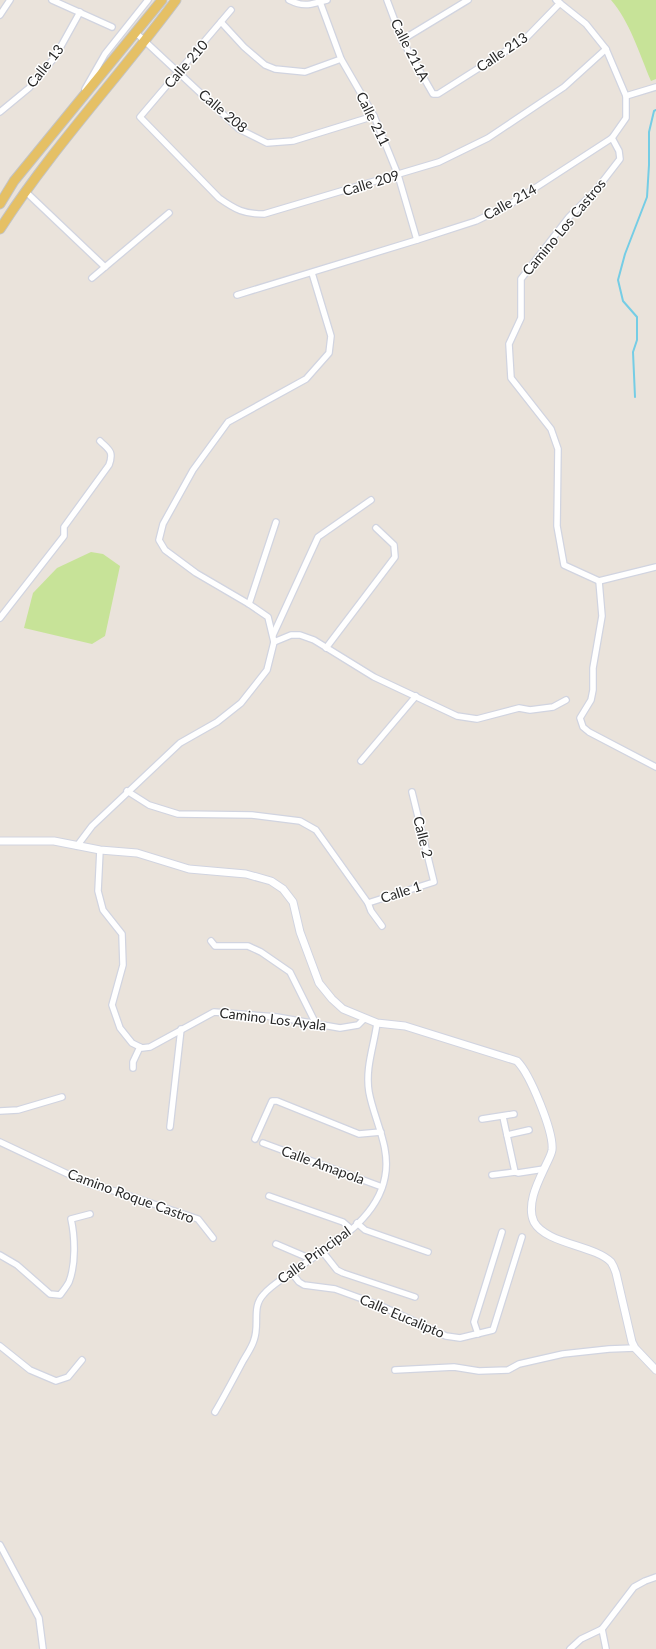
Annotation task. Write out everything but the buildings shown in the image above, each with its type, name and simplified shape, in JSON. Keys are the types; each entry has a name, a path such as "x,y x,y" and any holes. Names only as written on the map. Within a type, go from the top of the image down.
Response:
{"main road":[{"path":"0,204 14,181 162,0"},
{"path":"0,230 25,191 146,41 176,0"}],"street":[{"path":"0,15 10,0"},
{"path":"52,0 112,27"},
{"path":"80,100 105,54 148,0"},
{"path":"289,0 308,6 328,0"},
{"name":"Calle 211A","path":"387,0 402,40 433,94 438,94"},
{"path":"402,40 468,0"},
{"name":"Calle 211","path":"320,2 341,59 374,116 398,175 417,240"},
{"name":"Calle 214","path":"237,295 476,221 509,205 612,138 626,118 626,96 606,49 586,24 558,2"},
{"name":"Calle 213","path":"438,94 526,38 558,2"},
{"name":"Calle 210","path":"140,117 231,10"},
{"name":"Calle 13","path":"0,112 28,88 55,57 80,12"},
{"path":"221,22 244,47 265,66 275,69 305,72 341,59"},
{"name":"Calle 208","path":"135,32 239,128 267,143 293,141 374,116"},
{"name":"Calle 209","path":"140,117 219,198 233,209 248,214 264,214 440,162 488,138 564,87 606,49"},
{"path":"626,96 656,86"},
{"name":"Camino Los Castros","path":"599,581 564,565 557,526 558,449 551,430 511,378 509,344 521,318 521,279 569,217 596,190 620,159 620,151 612,138"},
{"path":"25,191 105,267"},
{"path":"92,278 169,213"},
{"path":"77,846 92,826 128,790 180,743 217,722 242,703 267,670 274,642 268,617 196,573 165,550 159,540 163,524 193,470 228,422 306,378 329,353 331,336 312,273"},
{"path":"0,618 64,536 64,528 109,465 112,456 110,450 100,441"},
{"path":"273,635 318,537 371,500"},
{"path":"249,604 276,522"},
{"path":"326,648 395,557 394,545 376,528"},
{"path":"656,567 599,581 602,616 592,668 593,690 591,700 580,718 583,727 587,731 656,767"},
{"path":"274,642 291,635 300,635 326,648 374,677 458,716 477,719 519,708 530,710 553,707 566,700"},
{"path":"361,761 416,696"},
{"path":"128,790 149,805 178,814 252,815 300,821 316,830 368,903 371,911 382,926"},
{"name":"Calle 2","path":"412,792 434,882"},
{"path":"0,841 54,841 100,850 138,853 189,869 246,874 271,881 283,889 293,902 300,932 319,983 343,1008 364,1019 377,1023 405,1026 517,1062 528,1075 533,1085 552,1139 552,1152 532,1202 534,1222 542,1231 600,1255 612,1263 616,1273 627,1324 635,1348 656,1370"},
{"path":"100,850 98,891 104,910 122,934 123,965 112,1005 120,1028 132,1043 140,1047 133,1062 134,1068"},
{"name":"Calle 1","path":"368,903 434,882"},
{"path":"211,941 215,946 248,946 260,952 290,972 316,1024"},
{"name":"Camino Los Ayala","path":"140,1047 150,1047 214,1012 277,1017 340,1028 358,1025 364,1019"},
{"name":"Calle Principal","path":"215,1412 254,1340 257,1326 257,1304 264,1294 291,1272 341,1239 357,1224 378,1200 385,1176 385,1149 369,1092 368,1078 377,1023"},
{"path":"170,1127 181,1029"},
{"path":"0,1111 18,1110 62,1096"},
{"path":"255,1139 272,1101 277,1101 359,1134 381,1132"},
{"path":"482,1119 503,1117 514,1114"},
{"path":"503,1117 515,1172"},
{"path":"507,1135 529,1130"},
{"name":"Camino Roque Castro","path":"0,1142 89,1184 118,1192 198,1219 213,1238"},
{"name":"Calle Amapola","path":"263,1143 382,1187"},
{"path":"492,1175 544,1169"},
{"path":"269,1196 343,1222 351,1229"},
{"path":"0,1255 17,1265 50,1294 60,1294 69,1282 74,1256 74,1236 71,1219 90,1214"},
{"path":"357,1224 365,1230 428,1252"},
{"path":"478,1334 474,1322 502,1232"},
{"name":"Calle Eucalipto","path":"291,1272 299,1282 304,1285 335,1289 379,1305 446,1336 460,1338 493,1330 522,1237"},
{"path":"276,1244 311,1259"},
{"path":"322,1251 338,1270 343,1273 415,1297"},
{"path":"0,1346 30,1370 56,1381 68,1377 82,1360"},
{"path":"395,1370 454,1367 479,1371 508,1370 519,1364 563,1354 635,1348"},
{"path":"0,1544 39,1618 43,1649"},
{"path":"570,1649 581,1639 602,1629 634,1587 656,1577"},
{"path":"602,1629 606,1649"}],"green space":[{"path":"611,0 656,0 656,79 651,81 629,28"},
{"path":"91,552 103,554 120,566 105,636 92,644 24,628 33,593 57,568"}],"waterway":[{"path":"635,397 633,352 637,340 637,317 623,301 618,280 625,254 647,197 649,132 654,111 656,110"}]}
